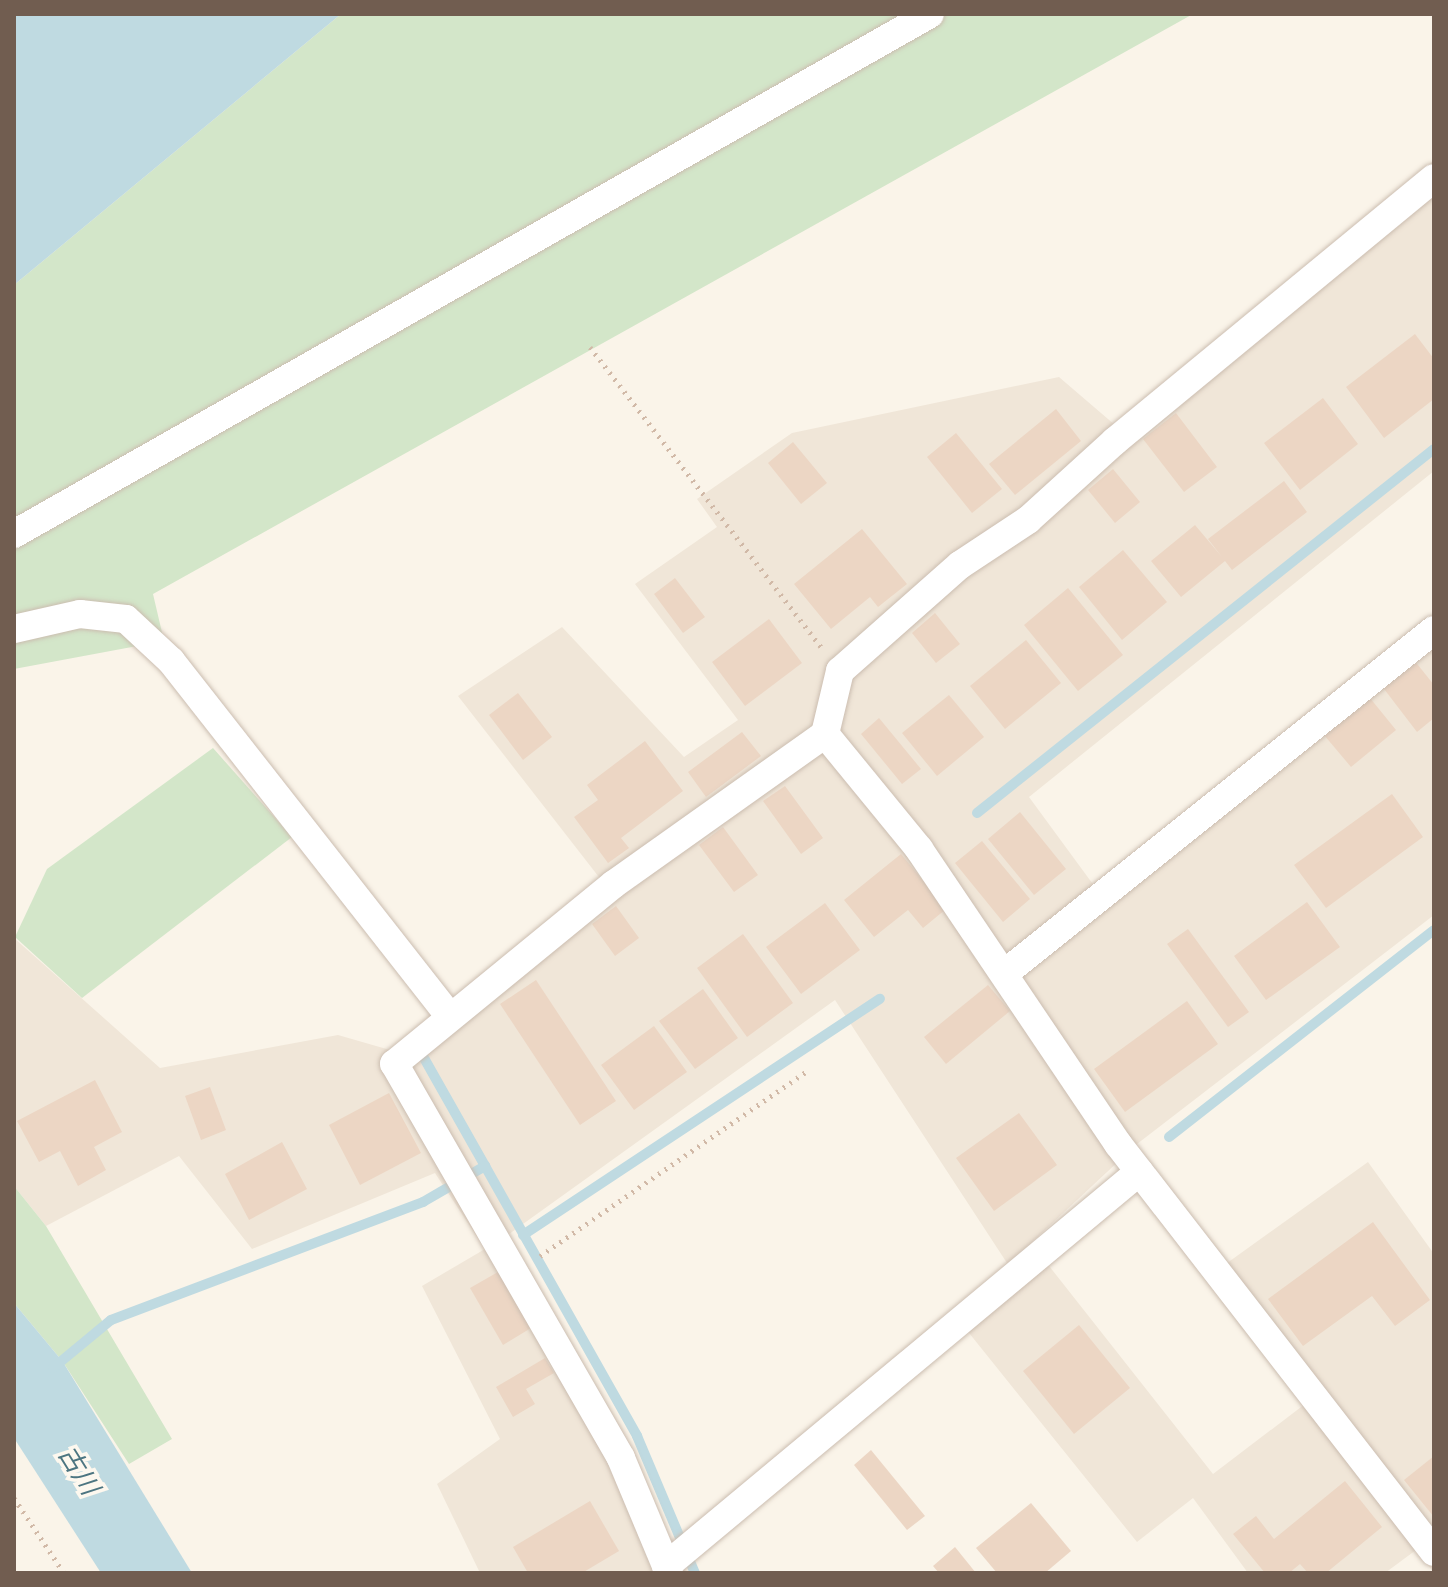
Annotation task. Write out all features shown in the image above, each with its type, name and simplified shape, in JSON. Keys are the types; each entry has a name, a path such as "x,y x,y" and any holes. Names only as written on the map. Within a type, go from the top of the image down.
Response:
{"street":[{"path":"14,534 930,14"},
{"path":"1139,1172 698,1539 668,1570 621,1458 394,1064 449,1015 614,884 825,734 840,671 960,565 1028,520 1115,441 1434,178"},
{"path":"14,629 80,614 126,619 171,661 449,1015"},
{"path":"1005,973 1434,630"},
{"path":"825,734 919,849 1118,1144 1434,1552"}],"path":[{"path":"590,347 840,671"},
{"path":"559,1242 806,1072"},
{"path":"14,1498 64,1573"}],"shaded area":[{"path":"1434,160 1434,471 1029,797 1095,887 1434,615 1434,915 1137,1144 1031,1243 1213,1474 1305,1404 1209,1276 1368,1162 1434,1254 1434,1573 1416,1550 1385,1573 1248,1573 1193,1498 1137,1542 953,1313 1007,1263 835,1000 505,1237 638,1461 681,1573 480,1573 437,1484 500,1439 422,1286 485,1249 435,1173 252,1249 179,1156 46,1226 14,1186 14,938 160,1068 338,1035 390,1050 602,881 458,696 562,627 684,757 738,720 635,584 717,527 697,499 792,433 1059,377 1115,425"}],"green space":[{"path":"341,14 1193,14 153,594 164,641 14,669 14,285"},
{"path":"213,748 292,837 82,998 15,937 47,869"},
{"path":"14,1186 46,1226 172,1439 129,1464 63,1362 14,1303"}],"water":[{"path":"14,14 341,14 14,285"},
{"name":"古川","path":"14,1303 63,1362 192,1573 101,1573 14,1438"}],"building":[{"path":"1415,334 1434,359 1434,399 1384,438 1346,387"},
{"path":"1323,398 1358,444 1300,490 1264,443"},
{"path":"1056,409 1081,441 1015,495 989,464"},
{"path":"1176,413 1217,467 1184,492 1143,439"},
{"path":"956,433 1002,489 972,513 927,457"},
{"path":"793,442 827,483 801,504 768,463"},
{"path":"1113,469 1140,502 1115,523 1088,490"},
{"path":"1284,481 1307,512 1232,570 1225,561 1181,597 1151,561 1195,525 1222,557 1208,539"},
{"path":"862,529 907,584 878,607 870,597 831,629 794,584"},
{"path":"1123,550 1167,602 1122,640 1079,587"},
{"path":"675,578 705,617 683,633 654,594"},
{"path":"1068,588 1123,655 1078,691 1024,625"},
{"path":"935,613 960,644 936,663 912,633"},
{"path":"769,619 802,663 745,706 712,662"},
{"path":"1026,640 1061,683 1005,729 970,686"},
{"path":"1414,660 1434,685 1434,718 1417,732 1381,685"},
{"path":"518,693 552,737 523,760 489,715"},
{"path":"949,695 984,737 937,776 902,733"},
{"path":"1370,698 1396,730 1351,767 1324,735"},
{"path":"879,718 921,769 902,784 861,734"},
{"path":"742,732 761,756 706,797 688,772"},
{"path":"645,741 683,791 621,838 629,848 608,863 574,817 598,800 587,785"},
{"path":"785,786 823,838 801,854 763,801"},
{"path":"1392,794 1423,837 1326,908 1294,865"},
{"path":"1020,812 1066,869 1034,895 988,839"},
{"path":"723,827 758,875 734,892 699,845"},
{"path":"982,841 1030,899 1003,922 955,863"},
{"path":"901,854 946,909 923,928 908,910 874,937 844,900"},
{"path":"1307,902 1340,947 1266,1000 1234,956"},
{"path":"825,903 860,950 801,994 766,947"},
{"path":"616,906 639,938 615,956 592,924"},
{"path":"1188,929 1249,1012 1228,1027 1167,944"},
{"path":"743,934 793,1003 747,1037 697,968"},
{"path":"536,980 616,1101 580,1125 500,1004"},
{"path":"988,985 1010,1011 946,1064 924,1037"},
{"path":"703,989 738,1038 695,1069 659,1021"},
{"path":"1187,1001 1218,1044 1125,1112 1094,1069"},
{"path":"654,1026 687,1072 634,1110 601,1065"},
{"path":"95,1080 122,1132 94,1147 106,1170 78,1186 60,1151 39,1162 17,1121"},
{"path":"210,1087 226,1130 201,1140 185,1096"},
{"path":"389,1093 421,1153 360,1185 329,1125"},
{"path":"1019,1113 1057,1165 994,1211 956,1158"},
{"path":"282,1142 307,1189 249,1220 225,1174"},
{"path":"1373,1222 1430,1300 1395,1326 1372,1296 1303,1346 1268,1299"},
{"path":"498,1272 531,1328 503,1345 470,1288"},
{"path":"1079,1325 1130,1388 1074,1434 1023,1371"},
{"path":"545,1358 554,1373 526,1389 535,1404 513,1417 496,1387"},
{"path":"871,1450 925,1516 907,1530 854,1465"},
{"path":"1434,1456 1434,1517 1404,1480"},
{"path":"1345,1481 1382,1527 1326,1573 1308,1573 1300,1564 1289,1573 1265,1573 1233,1534 1256,1516 1274,1539"},
{"path":"590,1501 619,1551 582,1573 528,1573 513,1547"},
{"path":"1031,1503 1071,1551 1045,1573 997,1573 976,1548"},
{"path":"955,1547 976,1573 939,1573 933,1566"}],"waterway":[{"path":"977,813 1434,449"},
{"path":"1169,1137 1434,930"},
{"path":"523,1235 880,999"},
{"path":"424,1058 485,1166"},
{"path":"53,1368 111,1320 423,1202 485,1166 637,1436 695,1573"}]}
